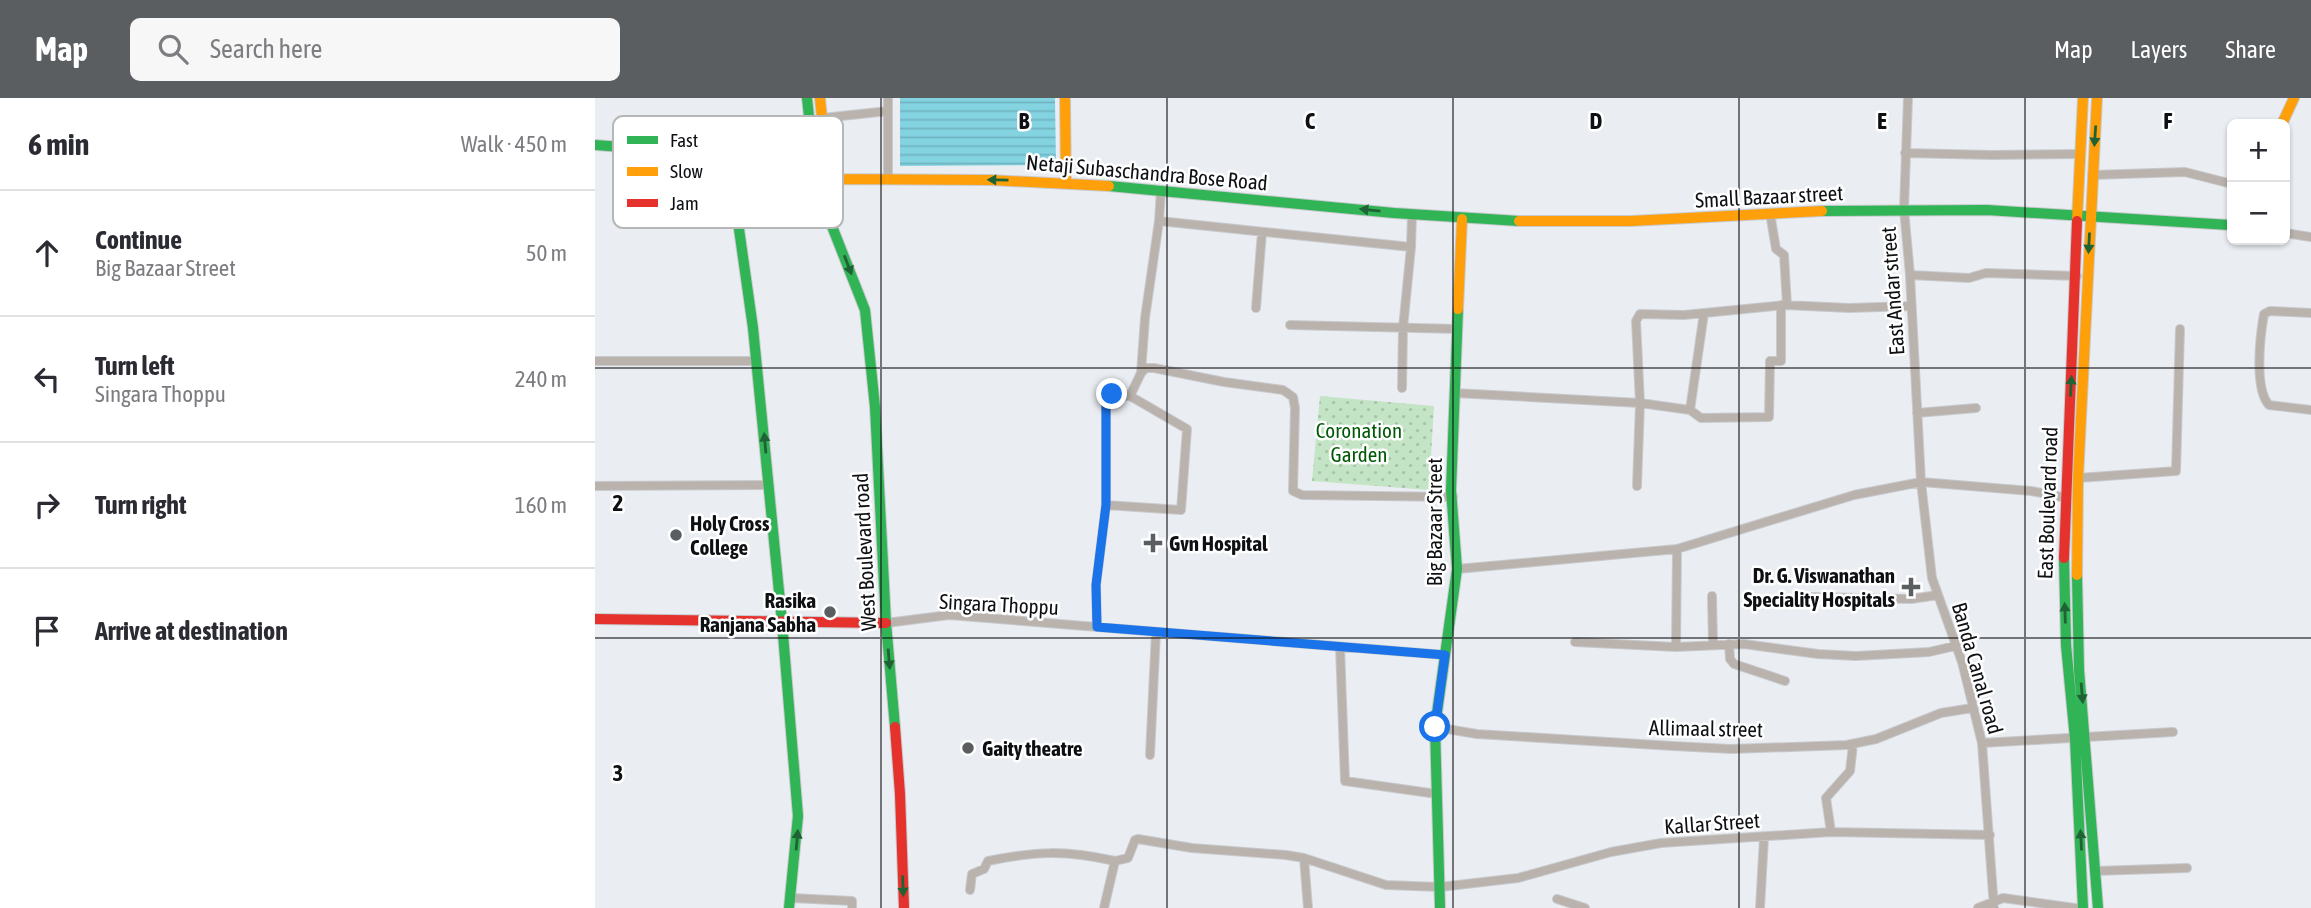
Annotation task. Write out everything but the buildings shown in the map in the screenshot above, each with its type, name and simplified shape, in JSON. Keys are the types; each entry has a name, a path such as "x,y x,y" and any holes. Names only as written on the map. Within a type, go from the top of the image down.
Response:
{"main road":[{"path":"807,98 809,116"},
{"path":"820,98 823,116"},
{"path":"1065,98 1066,184"},
{"name":"East Boulevard road","path":"2083,98 2081,154 2085,214 2077,276 2064,580 2066,645 2081,738 2083,908"},
{"path":"2097,98 2092,175 2085,214 2078,478 2081,738 2098,908"},
{"path":"2284,119 2294,98"},
{"path":"595,145 613,146"},
{"name":"Netaji Subaschandra Bose Road","path":"843,178 1007,180 1161,190 1462,219"},
{"name":"Small Bazaar street","path":"1462,219 1540,222 1663,221 1770,213 1904,209 2085,214 2227,224"},
{"name":"Big Bazaar Street","path":"1440,908 1435,727 1457,569 1453,497 1462,219"},
{"name":"West Boulevard road","path":"833,228 865,310 875,407 886,624 900,794 904,908"},
{"path":"739,229 757,361 799,816 791,903"},
{"path":"595,619 886,624"}],"street":[{"path":"888,98 888,178"},
{"name":"East Andar street","path":"1908,98 1904,209 1921,482"},
{"path":"842,116 888,111"},
{"path":"1905,153 2081,154"},
{"path":"2092,175 2185,172 2227,183"},
{"path":"1130,396 1140,373 1161,190"},
{"path":"1455,393 1640,402 1690,410 1701,418 1769,417 1770,361 1781,360 1784,305 1784,255 1776,249 1770,213"},
{"path":"1402,388 1403,328 1412,214"},
{"path":"1159,221 1411,247"},
{"path":"1256,308 1262,232"},
{"path":"2290,234 2311,237"},
{"path":"1910,275 1969,278 1986,273 2077,276"},
{"path":"1637,486 1640,402 1637,316 1642,313 1684,316 1784,305 1849,308 1911,306"},
{"path":"1690,410 1704,313"},
{"path":"2311,313 2264,314 2260,384 2261,394 2269,405 2311,410"},
{"path":"1290,325 1458,329"},
{"path":"2078,478 2176,471 2180,328"},
{"path":"595,361 757,361"},
{"path":"1140,373 1146,368 1154,368 1283,390 1293,397 1293,491 1302,495 1453,497"},
{"path":"1097,627 1096,585 1106,505 1108,395 1130,396 1187,429 1181,510 1106,505"},
{"path":"1917,413 1976,408"},
{"path":"1457,569 1677,549 1854,495 1921,482 2031,491 2067,498"},
{"name":"Banda Canal road","path":"1921,482 1932,578 1964,670 1982,743 1994,905"},
{"path":"595,486 769,485"},
{"path":"1677,549 1677,647"},
{"path":"1812,597 1910,599 1938,595"},
{"path":"1712,596 1713,644"},
{"name":"Singara Thoppu","path":"886,624 949,615 1445,655"},
{"path":"1150,755 1156,632"},
{"path":"1575,642 1677,647 1729,644 1856,656 1929,652 1955,646"},
{"path":"1729,644 1730,659 1734,664 1785,681"},
{"path":"1340,647 1345,781 1437,794"},
{"name":"Allimaal street","path":"1435,727 1477,734 1673,747 1731,749 1853,745 1876,739 1941,713 1972,708"},
{"path":"1982,743 2173,732"},
{"path":"1831,832 1826,798 1850,771 1853,745"},
{"name":"Kallar Street","path":"1115,861 1127,860 1135,839 1138,839 1192,848 1231,849 1304,858 1386,885 1440,887 1518,878 1611,852 1661,843 1831,832 1990,835"},
{"path":"1760,908 1764,838"},
{"path":"970,890 972,874 984,869 988,861 1041,852 1070,853 1115,861 1104,908"},
{"path":"1304,858 1308,908"},
{"path":"2095,872 2187,867"},
{"path":"1977,908 1994,905 2003,898 2075,908"},
{"path":"1557,899 1585,908"},
{"path":"791,903 852,901 852,908"}],"green space":[{"name":"Coronation Garden","path":"1320,396 1434,406 1429,490 1312,481"}],"water":[{"path":"900,98 1055,98 1056,165 900,166"}],"traffic: fast":[{"path":"807,98 809,116"},
{"path":"595,145 613,146"},
{"path":"1109,186 1394,213 1519,221"},
{"path":"1822,211 1987,210 2227,225"},
{"path":"739,228 753,328 798,816 789,908"},
{"path":"833,228 865,310 875,407 886,623 895,727"},
{"path":"1440,908 1435,727 1457,569 1451,490 1458,309"},
{"path":"2064,558 2066,645 2075,739 2083,908"},
{"path":"2077,575 2079,670 2098,908"}],"traffic: slow":[{"path":"820,98 822,116"},
{"path":"1065,98 1066,184"},
{"path":"2077,221 2083,98"},
{"path":"2077,575 2078,478 2097,98"},
{"path":"2284,119 2294,98"},
{"path":"843,179 990,180 1109,186"},
{"path":"1519,221 1631,221 1822,211"},
{"path":"1458,309 1462,219"}],"traffic: jam":[{"path":"2064,558 2077,221"},
{"path":"595,619 886,623"},
{"path":"895,727 904,908"}],"place":[{"name":"Holy Cross College","path":"676,535"},
{"name":"Gvn Hospital","path":"1153,543"},
{"name":"Dr. G. Viswanathan Speciality Hospitals","path":"1911,587"},
{"name":"Rasika Ranjana Sabha","path":"830,612"},
{"name":"Gaity theatre","path":"968,748"}],"route":[{"path":"1112,394 1108,395 1106,402 1106,505 1096,585 1097,627 1445,655 1435,727"}]}
